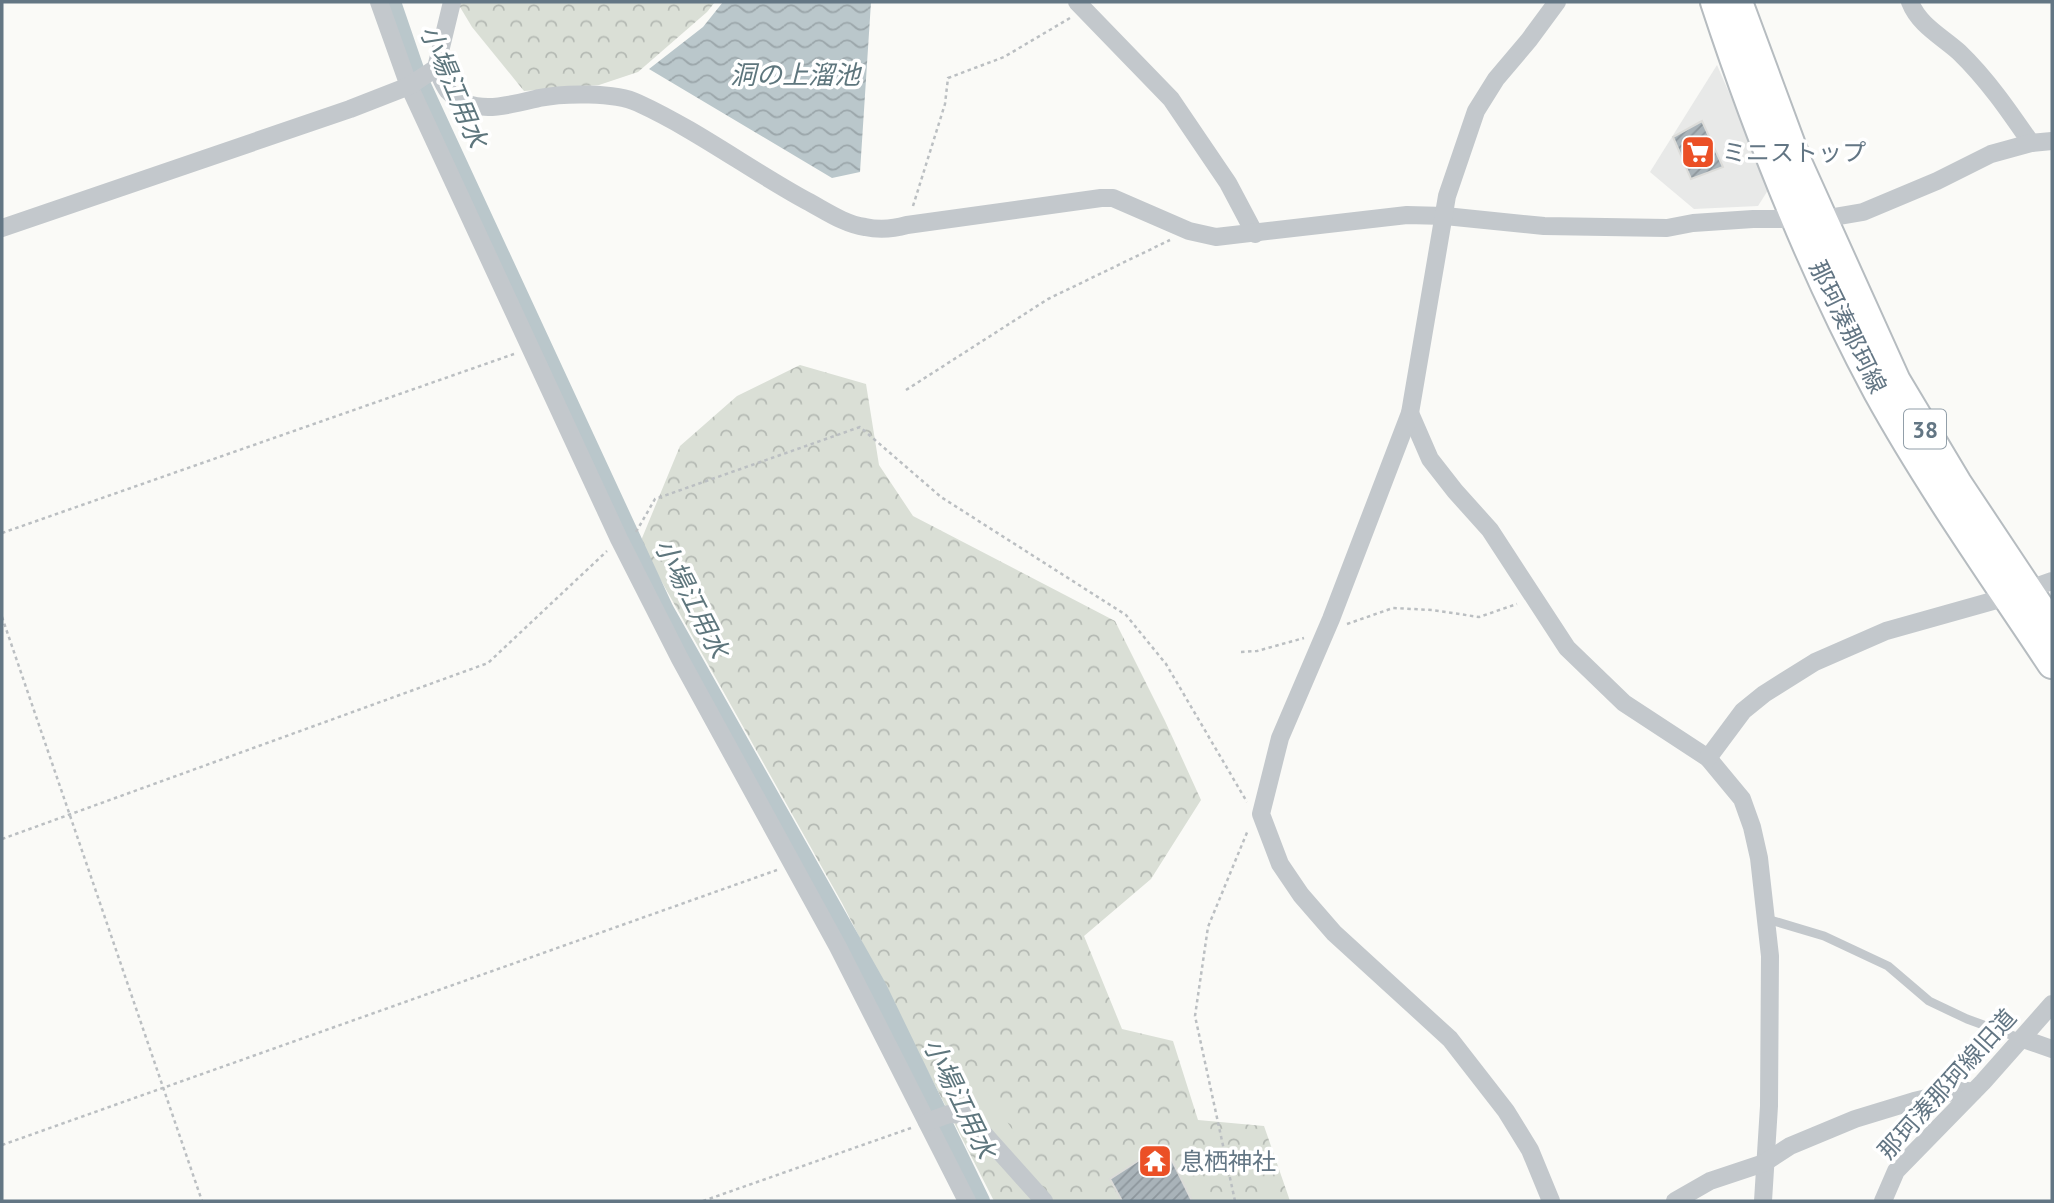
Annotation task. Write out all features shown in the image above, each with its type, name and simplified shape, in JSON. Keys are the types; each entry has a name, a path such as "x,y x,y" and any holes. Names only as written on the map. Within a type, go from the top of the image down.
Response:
{"main road":[{"name":"那珂湊那珂線","path":"1715,2 1760,134 1896,381 1957,483 2052,626"},
{"name":"那珂湊那珂線","path":"1738,2 1783,125 1809,219"},
{"name":"那珂湊那珂線","path":"2029,589 2052,664"}],"street":[{"path":"379,2 421,78 531,348 627,536 680,659 937,1119 967,1201"},
{"path":"2,228 350,109 421,78 453,2"},
{"path":"1551,1201 1530,1150 1506,1111 1450,1039 1334,933 1301,895 1280,864 1258,814 1280,738 1326,631 1409,413 1447,196 1476,111 1496,79 1557,2"},
{"path":"1910,2 1916,16 1959,53 1999,95 2031,143"},
{"path":"1080,6 1171,99 1228,183 1255,234"},
{"path":"421,78 468,104 495,108 540,98 608,94 628,98 842,220 867,228 894,229 1101,198 1113,198 1189,231 1216,237 1362,218 1407,215 1544,226 1653,228 1741,219 1809,219 1863,212 1937,181 1991,154 2031,143 2052,141"},
{"path":"1409,413 1430,459 1490,530 1567,648 1624,703 1708,758 1742,799 1759,858 1770,956 1769,1065 1763,1201"},
{"path":"1708,758 1743,711 1764,694 1815,662 1886,631 2029,589"},
{"name":"那珂湊那珂線旧道","path":"1883,1201 1896,1171 2023,1039 2052,1004"},
{"path":"2023,1039 2052,1049"},
{"path":"1675,1201 1710,1181 1764,1163 1790,1146 1855,1119 1961,1090 1973,1092"},
{"path":"937,1119 967,1115 1045,1201"}],"lane":[{"path":"1767,919 1824,936 1888,966 1929,1001 1967,1019 2023,1039"}],"path":[{"path":"907,225 945,104 948,78 1004,57 1080,6"},
{"path":"906,390 1048,299 1189,231"},
{"path":"2,533 531,348"},
{"path":"2,839 488,663 627,536 655,499 860,427 941,497 1126,615 1166,664 1258,814 1209,927 1195,1016 1235,1201"},
{"path":"1241,652 1257,651 1393,608 1479,617 1533,598"},
{"path":"2,617 202,1201"},
{"path":"2,1145 793,864"},
{"path":"703,1201 937,1119"}],"shaded area":[{"path":"1717,65 1770,187 1758,206 1694,209 1650,172"}],"green space":[{"path":"457,2 715,2 638,72 599,85 524,91 472,27"},
{"path":"800,365 866,384 879,465 913,516 1115,621 1201,800 1151,879 1084,936 1122,1029 1173,1041 1198,1120 1264,1126 1290,1201 994,1201 842,903 640,543 680,446 737,396"},
{"path":"968,1064 1014,1132 1007,1142 969,1111 954,1083"}],"water":[{"name":"洞の上溜池","path":"723,2 871,2 860,172 832,178 649,69 703,27"}],"building":[{"name":"ミニストップ","path":"1702,121 1723,167 1691,179 1673,137"},
{"name":"息栖神社","path":"1164,1144 1192,1201 1122,1201 1110,1179"}],"waterway":[{"name":"小場江用水","path":"392,2 416,72 665,610 878,988 981,1201"}],"place":[{"name":"ミニストップ","path":"1698,152"},
{"name":"息栖神社","path":"1155,1161"}]}
